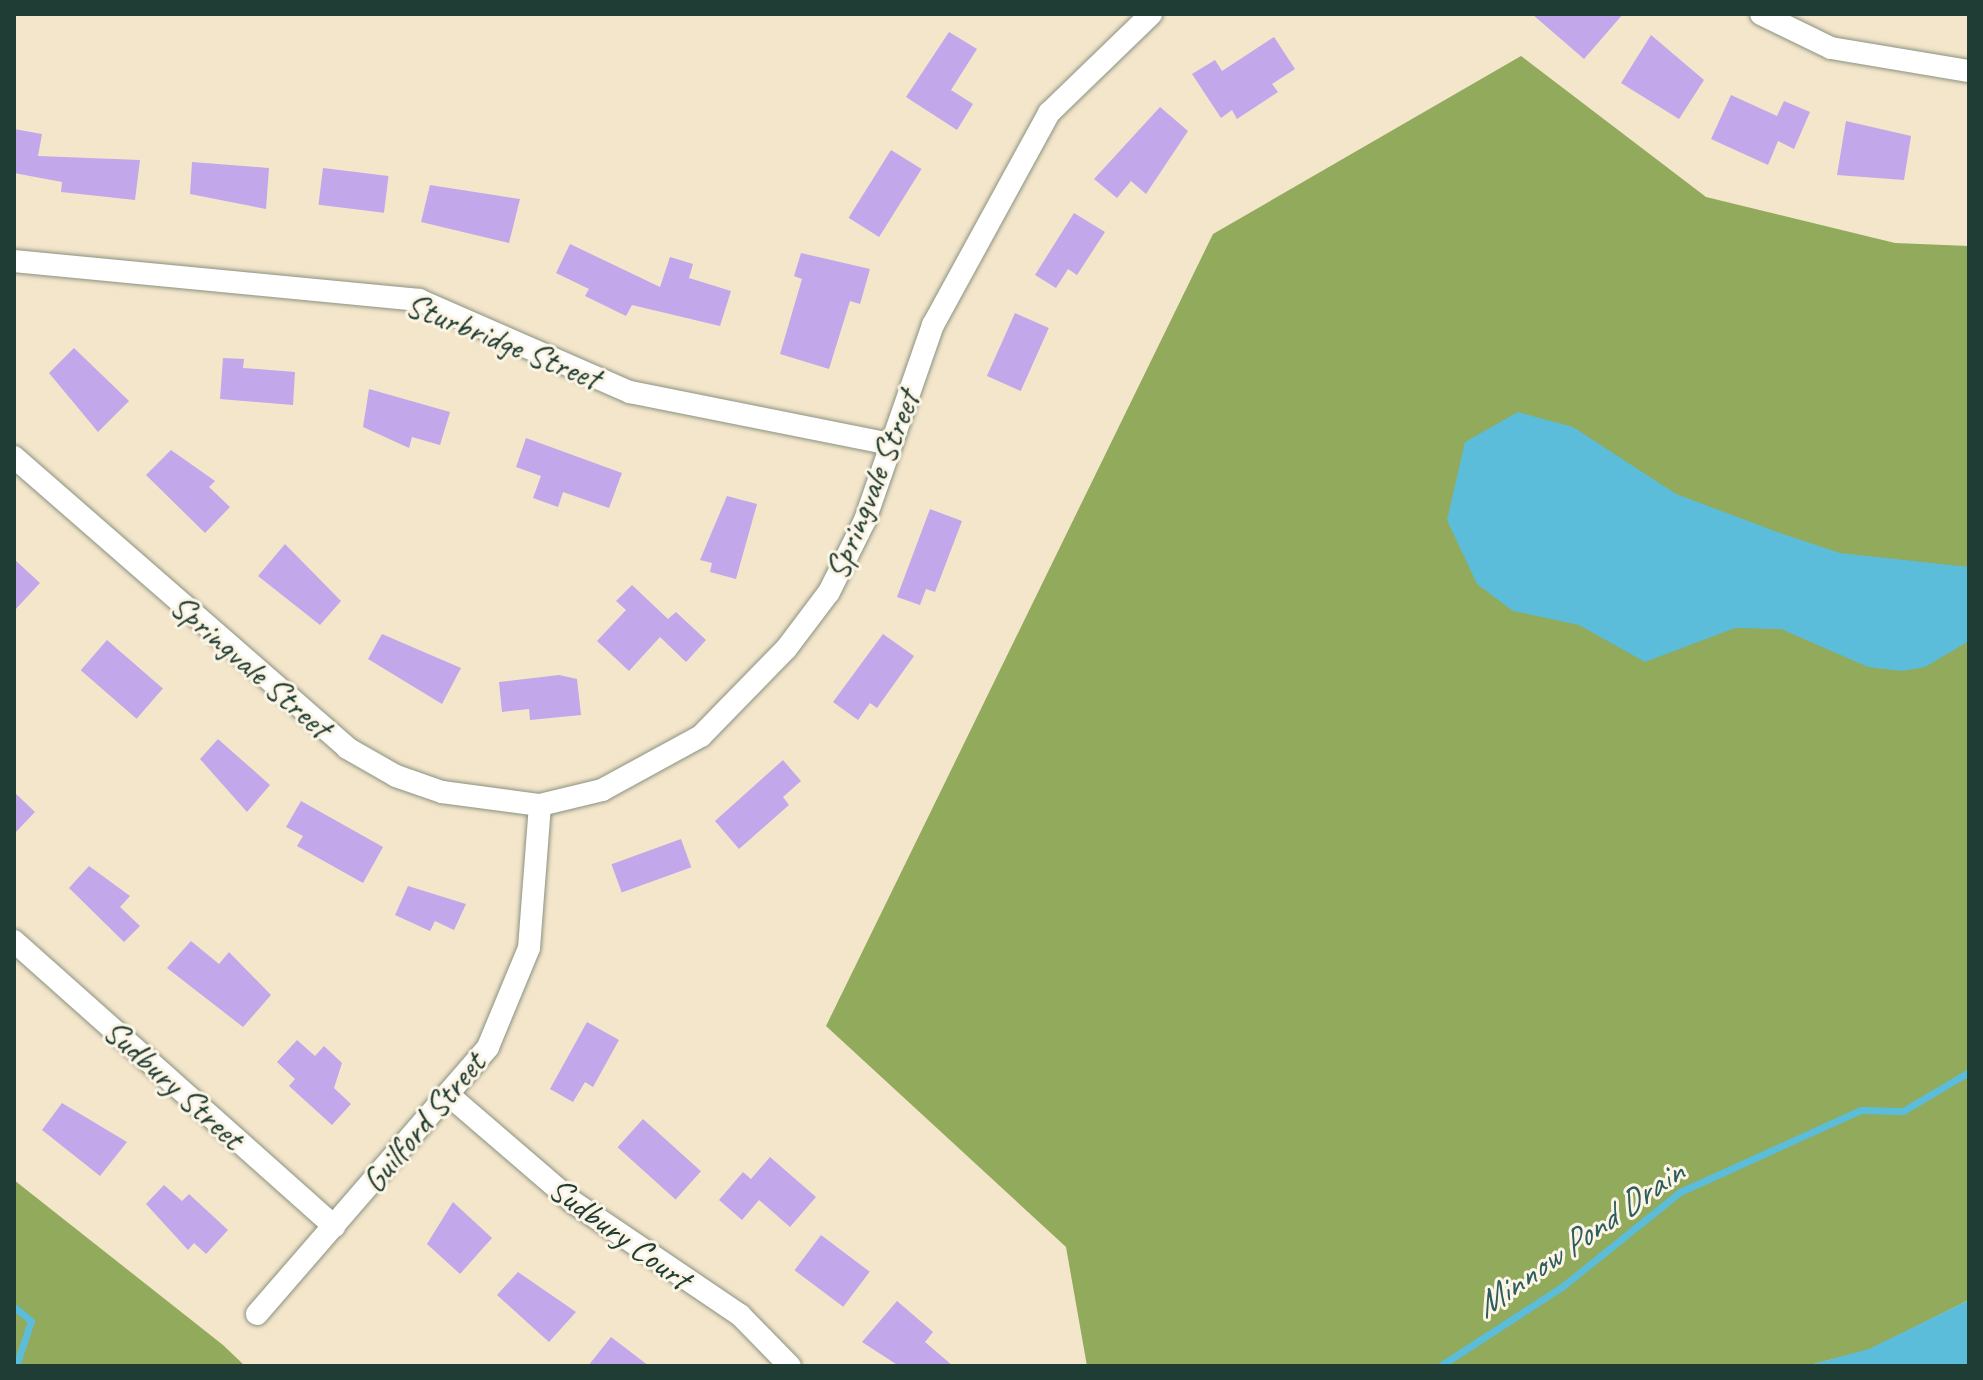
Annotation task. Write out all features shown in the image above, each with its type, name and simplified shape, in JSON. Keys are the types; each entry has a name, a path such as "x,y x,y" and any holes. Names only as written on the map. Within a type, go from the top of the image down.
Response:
{"street":[{"name":"Springvale Street","path":"14,457 347,748 442,792 540,805 602,790 668,759 736,704 829,592 891,444 933,325 1049,113 1151,14"},
{"path":"1761,14 1831,48 1969,71"},
{"name":"Sturbridge Street","path":"14,261 419,300 630,392 891,444"},
{"name":"Guilford Street","path":"257,1314 451,1097 488,1047 520,982 535,913 540,805"},
{"name":"Sudbury Street","path":"14,941 334,1226"},
{"name":"Sudbury Court","path":"451,1097 573,1202 740,1315 790,1366"}],"green space":[{"path":"1521,56 1706,197 1895,243 1969,246 1969,1300 1869,1350 1806,1366 1087,1366 1066,1247 826,1026 1213,234"},
{"path":"14,1180 223,1345 245,1366 14,1366"}],"water":[{"path":"1518,412 1573,427 1676,494 1783,534 1840,553 1969,567 1969,641 1925,667 1902,671 1868,667 1781,629 1735,628 1645,662 1579,625 1513,611 1477,584 1447,520 1465,442"},
{"path":"1969,1300 1969,1366 1806,1366 1869,1349"}],"building":[{"path":"1532,14 1623,14 1584,59"},
{"path":"949,32 977,49 951,90 973,104 957,130 906,97"},
{"path":"1651,35 1704,80 1679,119 1621,83"},
{"path":"1274,37 1295,69 1272,84 1278,92 1237,119 1232,110 1221,118 1192,74 1215,60 1222,71"},
{"path":"1731,95 1777,116 1784,101 1810,112 1794,149 1778,141 1768,165 1711,139"},
{"path":"1160,107 1188,131 1146,194 1131,181 1117,198 1094,179"},
{"path":"1846,121 1911,136 1904,180 1837,175"},
{"path":"14,129 42,134 38,156 140,160 135,200 61,192 62,182 14,173"},
{"path":"891,150 922,169 879,237 849,218"},
{"path":"192,162 269,168 266,209 190,194"},
{"path":"323,168 389,176 384,213 318,205"},
{"path":"430,185 520,199 509,243 421,222"},
{"path":"1074,213 1105,232 1077,275 1068,269 1056,288 1035,275"},
{"path":"570,244 660,287 670,257 693,264 689,278 731,291 720,326 632,305 626,316 585,296 589,289 556,273"},
{"path":"801,253 870,269 860,304 850,301 829,369 780,354 802,279 794,276"},
{"path":"1015,313 1049,328 1021,391 987,376"},
{"path":"74,348 129,401 98,432 49,373"},
{"path":"223,358 244,359 243,368 295,372 293,405 220,399"},
{"path":"369,389 450,412 440,445 412,437 409,448 363,427"},
{"path":"526,438 622,473 609,508 563,492 558,507 533,498 541,476 516,467"},
{"path":"171,450 215,481 209,487 230,507 205,533 146,475"},
{"path":"727,496 757,504 736,579 710,572 712,563 700,560"},
{"path":"930,509 962,521 935,592 926,589 920,605 897,597"},
{"path":"285,544 341,601 320,625 258,576"},
{"path":"14,559 40,583 14,611"},
{"path":"632,585 668,619 676,612 706,640 686,662 660,637 629,671 597,641 626,610 616,601"},
{"path":"382,634 461,668 442,704 368,659"},
{"path":"883,634 914,656 877,708 870,703 858,720 833,702"},
{"path":"107,640 163,689 137,719 81,670"},
{"path":"559,675 577,679 581,715 530,720 529,709 502,712 499,682"},
{"path":"218,739 270,785 247,812 200,759"},
{"path":"783,760 801,781 783,797 789,805 739,849 715,821"},
{"path":"14,792 35,812 14,834"},
{"path":"301,801 383,847 363,883 297,846 303,836 286,827"},
{"path":"681,839 691,867 622,893 611,864"},
{"path":"89,866 130,896 120,907 140,926 124,942 69,888"},
{"path":"408,886 466,904 454,930 435,921 430,931 395,915"},
{"path":"191,941 219,964 229,952 271,995 243,1027 167,968"},
{"path":"587,1022 619,1040 593,1087 585,1082 573,1102 550,1089"},
{"path":"297,1040 315,1056 324,1046 342,1063 334,1088 351,1104 332,1125 289,1086 295,1079 277,1062"},
{"path":"62,1103 127,1142 100,1176 42,1130"},
{"path":"643,1119 701,1171 676,1199 618,1147"},
{"path":"770,1157 816,1197 790,1227 759,1200 742,1220 719,1200 743,1172 751,1179"},
{"path":"164,1185 182,1201 189,1194 228,1230 206,1254 194,1243 188,1250 146,1204"},
{"path":"453,1202 492,1238 460,1274 427,1244"},
{"path":"821,1235 870,1272 843,1307 795,1270"},
{"path":"518,1272 576,1312 549,1342 497,1295"},
{"path":"897,1301 933,1332 925,1342 953,1366 899,1366 862,1342"},
{"path":"611,1337 649,1366 588,1366"}],"waterway":[{"name":"Minnow Pond Drain","path":"1440,1366 1563,1286 1680,1192 1861,1110 1903,1111 1969,1072"},
{"path":"14,1307 31,1321 16,1366"}]}
